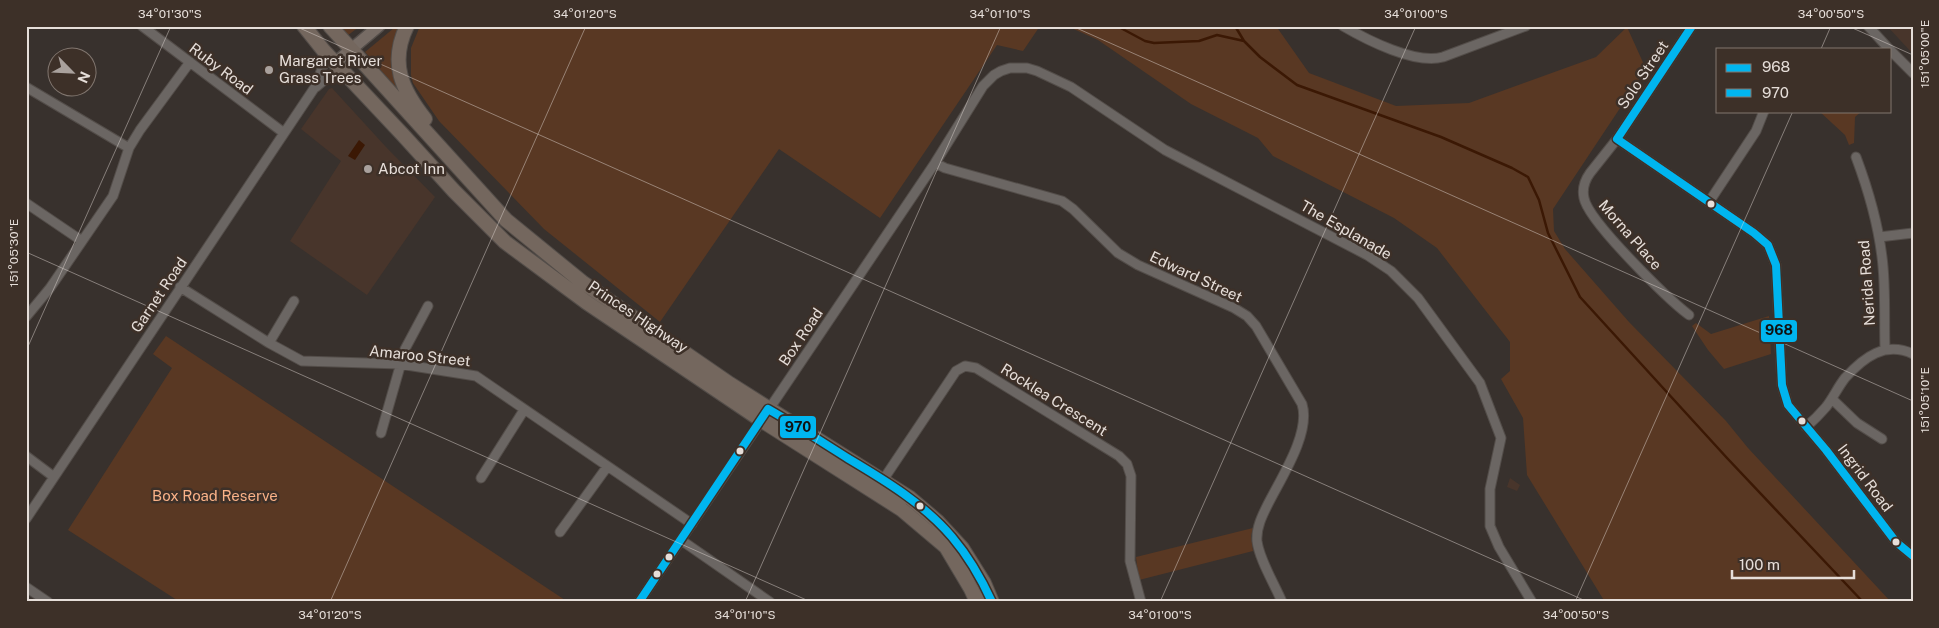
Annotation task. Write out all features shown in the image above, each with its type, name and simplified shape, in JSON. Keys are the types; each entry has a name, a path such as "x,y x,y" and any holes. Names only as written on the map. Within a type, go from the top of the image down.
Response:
{"highway":[{"name":"Princes Highway","path":"304,26 324,52 454,191 505,242 586,302 765,414 901,509 946,547 972,589 976,602"},
{"name":"Princes Highway","path":"330,26 506,220 565,269 707,368 765,414 884,480 910,498 937,521 956,542 984,583 992,602"},
{"path":"407,26 399,50 399,73 406,91 428,123 434,140"}],"main road":[{"path":"339,67 350,49 379,26"}],"street":[{"name":"Ruby Road","path":"142,26 284,133"},
{"path":"1343,26 1379,44 1428,60 1443,57 1526,26"},
{"name":"Solo Street","path":"1617,139 1692,26"},
{"path":"1868,26 1889,48"},
{"path":"1892,51 1913,74"},
{"name":"Garnet Road","path":"26,518 315,87 323,66 324,52"},
{"path":"26,317 50,288 113,196 130,148 140,130 190,62"},
{"name":"Garnet Road","path":"315,87 339,67"},
{"name":"The Esplanade","path":"983,86 994,75 1010,68 1027,68 1037,71 1080,92 1165,150 1367,255 1391,272 1411,290 1480,383 1494,419 1501,438 1490,489 1490,526 1499,547 1532,602"},
{"name":"Box Road","path":"640,602 935,163 983,86"},
{"path":"26,88 130,148"},
{"path":"1709,202 1756,131 1764,112"},
{"name":"Ingrid Road","path":"1617,139 1709,202 1768,246 1774,258 1783,391 1792,411 1826,450 1896,542 1913,556"},
{"name":"Morna Place","path":"1617,139 1587,178 1584,191 1585,204 1597,223 1672,302 1689,315"},
{"name":"Nerida Road","path":"1856,158 1863,176 1883,259 1884,349"},
{"name":"Edward Street","path":"935,163 945,168 1062,201 1073,208 1118,253 1138,265 1234,308 1247,316 1256,326 1302,404 1305,413 1305,423 1298,443 1262,517 1257,534 1260,551 1282,602"},
{"path":"26,203 82,241"},
{"path":"1879,237 1913,233"},
{"name":"Amaroo Street","path":"180,287 269,343 302,361 400,364 476,376 692,524"},
{"path":"269,343 294,301"},
{"path":"381,432 405,348 428,306"},
{"path":"1806,427 1832,399 1844,379 1865,360 1884,349 1900,348 1913,354"},
{"name":"Rocklea Crescent","path":"884,480 956,371 966,366 976,368 1119,456 1127,464 1131,476 1130,562 1141,602"},
{"path":"1832,399 1857,423 1882,439"},
{"path":"481,478 524,410"},
{"path":"26,456 54,477"},
{"path":"560,532 607,467"},
{"path":"681,540 770,602"},
{"path":"26,587 48,602"}],"shaded area":[{"path":"1887,26 1913,26 1913,54"},
{"path":"332,88 435,197 367,295 290,241 341,161 301,129 329,89"},
{"path":"359,140 365,145 355,160 348,156"},
{"path":"1510,478 1520,485 1517,491 1507,487"}],"green space":[{"path":"339,26 360,26 347,36"},
{"path":"399,26 393,42 391,58 397,89 365,52"},
{"path":"420,26 1040,26 1023,51 997,45 880,218 779,149 660,322 544,229 439,121 413,83 411,75 411,48"},
{"path":"1067,26 1276,26 1309,73 1396,106 1469,103 1596,57 1627,27 1646,69 1553,209 1554,231 1565,249 1629,322 1726,421 1748,448 1891,602 1605,602 1527,475 1523,418 1501,379 1510,371 1510,342 1437,248 1394,218 1273,156 1258,138 1191,104 1098,40"},
{"path":"1820,112 1861,112 1855,117 1854,143 1849,145 1845,135"},
{"path":"1769,316 1771,354 1724,369 1692,326 1696,323 1711,334"},
{"name":"Box Road Reserve","path":"166,336 568,602 180,602 68,530 172,368 153,354"},
{"path":"1253,528 1251,536 1253,551 1139,580 1136,557"}],"waterway":[{"path":"1117,26 1145,41 1154,43 1199,41 1217,35 1244,41"},
{"path":"1235,26 1244,41 1260,57 1297,85 1441,137 1528,177 1539,200 1548,233 1580,297 1727,458 1863,602"}],"transit line":[{"name":"968","path":"1617,139 1692,26"},
{"name":"968","path":"1617,139 1754,233 1768,245 1776,265 1782,385 1788,405 1826,450 1896,542 1913,556"},
{"name":"970","path":"639,602 768,409 890,485 929,514 964,552 992,602"}],"place":[{"name":"Margaret River Grass Trees","path":"269,70"},
{"name":"Abcot Inn","path":"368,169"}]}
